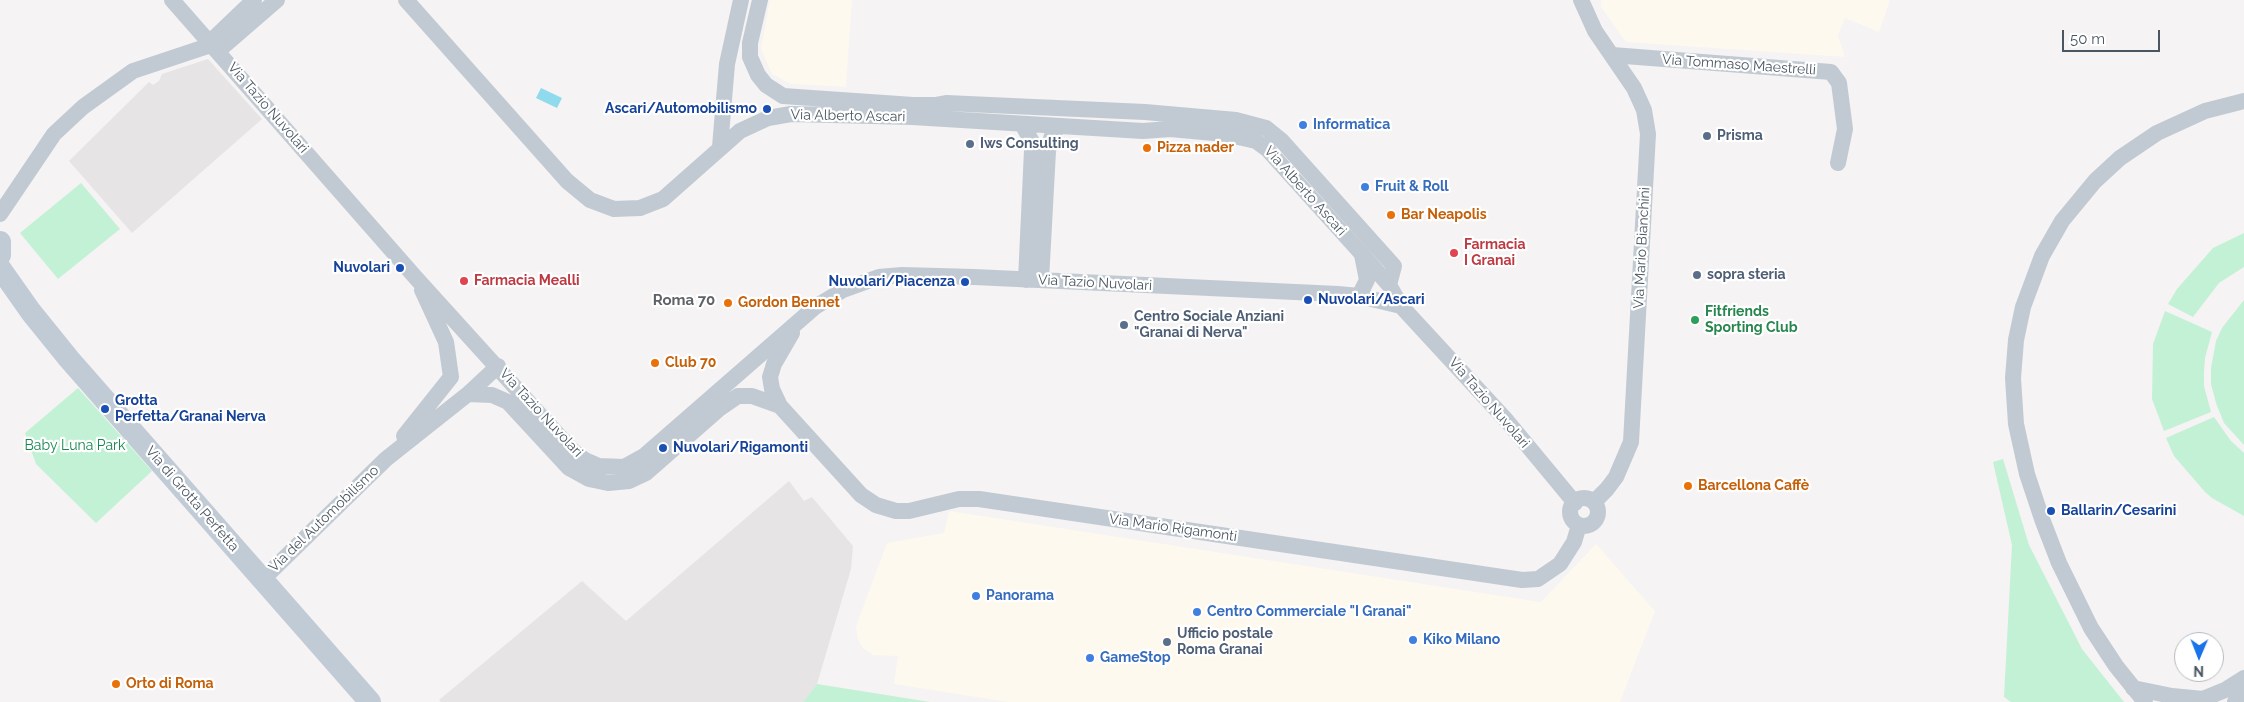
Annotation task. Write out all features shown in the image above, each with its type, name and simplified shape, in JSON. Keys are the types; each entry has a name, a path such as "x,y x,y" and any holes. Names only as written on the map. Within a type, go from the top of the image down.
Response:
{"street":[{"name":"Via Tazio Nuvolari","path":"172,0 416,278 581,458 600,466 618,468 633,463 714,404 743,395 780,406"},
{"path":"213,46 254,0"},
{"path":"0,214 54,134 83,107 133,72 213,46 277,0"},
{"name":"Via Alberto Ascari","path":"406,0 561,175 584,196 608,207 627,209 655,203 671,193 720,147 744,128 777,116 810,113 912,111 946,103 1145,112 1225,118 1256,124 1275,134 1297,170 1361,253"},
{"name":"Via Mario Bianchini","path":"1581,0 1592,26 1630,80 1642,104 1647,127 1631,442 1627,455 1612,483 1594,502"},
{"path":"720,147 727,64 750,1"},
{"name":"Via Alberto Ascari","path":"750,1 750,51 752,63 762,80 771,89 783,96 1022,124 1144,131 1170,129 1252,139 1297,170 1394,266 1389,285"},
{"name":"Via Tommaso Maestrelli","path":"1612,55 1831,72 1839,83 1845,129 1838,163"},
{"path":"2145,702 2102,644 2082,610 2059,562 2037,505 2023,456 2014,410 2013,378 2017,335 2026,296 2042,256 2066,216 2095,181 2120,158 2157,133 2205,111 2244,101"},
{"path":"1144,131 1145,112"},
{"path":"1022,124 1031,140 1032,150 1034,280"},
{"path":"1034,280 1048,151 1051,139 1059,126"},
{"path":"0,242 0,255"},
{"name":"Via Tazio Nuvolari","path":"1361,253 1389,285 1401,306 1507,421 1575,503"},
{"path":"1359,296 1367,280 1361,253"},
{"name":"Via Tazio Nuvolari","path":"468,394 484,393 508,402 569,468 590,478 608,482 629,481 646,473 800,320 829,297 861,282 879,277 902,275 1034,280 1359,296 1401,306"},
{"name":"Via di Grotta Perfetta","path":"2,278 70,359 370,702"},
{"name":"Via Tazio Nuvolari","path":"416,278 446,342 451,377"},
{"name":"Via Tazio Nuvolari","path":"780,406 772,390 772,370 800,320"},
{"name":"Via del Automobilismo","path":"263,578 386,459 468,394 498,366"},
{"name":"Via del Automobilismo","path":"386,459 451,377"},
{"path":"508,402 541,414"},
{"name":"Via Mario Rigamonti","path":"780,406 860,495 876,505 896,511 915,510 960,499 979,499 1522,580 1538,579 1560,564 1574,542 1579,525"},
{"path":"1584,498 1594,502 1598,510 1596,520 1588,526 1579,525 1571,517 1575,503 1584,498"},
{"path":"2134,688 2202,700 2225,690 2244,678"},
{"path":"2235,702 2244,684"}],"shaded area":[{"path":"770,0 852,0 846,87 791,84 772,74 761,49"},
{"path":"1601,0 1890,0 1879,32 1845,18 1838,35 1845,57 1626,42 1601,7"},
{"path":"208,59 262,119 132,233 69,161 149,82 153,85 159,81 162,74"},
{"path":"789,481 804,501 812,497 853,546 851,569 817,684 803,702 441,702 439,700 582,581 626,621"},
{"name":"Centro Commerciale \"I Granai\"","path":"949,511 1541,602 1596,544 1655,611 1620,702 1008,702 894,684 898,656 873,655 863,648 858,640 856,626 887,543 944,533"}],"green space":[{"path":"81,183 120,229 58,279 20,233"},
{"path":"2244,233 2244,267 2219,283 2193,317 2168,304 2177,289 2213,248"},
{"path":"2244,300 2244,445 2224,423 2211,384 2211,368 2216,341 2222,328"},
{"path":"2165,311 2212,332 2205,358 2204,372 2204,386 2211,412 2164,431 2152,399 2153,344"},
{"name":"Baby Luna Park","path":"78,388 152,471 96,523 36,464 25,433"},
{"path":"2214,417 2231,441 2244,453 2244,516 2205,492 2174,456 2166,438"},
{"path":"2003,459 2029,545 2082,649 2124,702 2011,702 2004,697 2012,545 1993,462"},
{"path":"817,684 930,702 803,702"}],"water":[{"path":"541,88 562,98 557,108 536,98"}],"place":[{"name":"Ascari/Automobilismo","path":"767,109"},
{"name":"Informatica","path":"1303,125"},
{"name":"Prisma","path":"1707,136"},
{"name":"Iws Consulting","path":"970,144"},
{"name":"Pizza nader","path":"1147,148"},
{"name":"Fruit & Roll","path":"1365,187"},
{"name":"Bar Neapolis","path":"1391,215"},
{"name":"Farmacia I Granai","path":"1454,253"},
{"name":"Nuvolari","path":"400,268"},
{"name":"sopra steria","path":"1697,275"},
{"name":"Farmacia Mealli","path":"464,281"},
{"name":"Nuvolari/Piacenza","path":"965,282"},
{"name":"Nuvolari/Ascari","path":"1308,300"},
{"name":"Gordon Bennet","path":"728,303"},
{"name":"Fitfriends Sporting Club","path":"1695,320"},
{"name":"Centro Sociale Anziani \"Granai di Nerva\"","path":"1124,325"},
{"name":"Club 70","path":"655,363"},
{"name":"Grotta Perfetta/Granai Nerva","path":"105,409"},
{"name":"Nuvolari/Rigamonti","path":"663,448"},
{"name":"Barcellona Caffè","path":"1688,486"},
{"name":"Ballarin/Cesarini","path":"2051,511"},
{"name":"Panorama","path":"976,596"},
{"name":"Centro Commerciale \"I Granai\"","path":"1197,612"},
{"name":"Kiko Milano","path":"1413,640"},
{"name":"Ufficio postale Roma Granai","path":"1167,642"},
{"name":"GameStop","path":"1090,658"},
{"name":"Orto di Roma","path":"116,684"}],"district":[{"name":"Roma 70","path":"684,300"}]}
